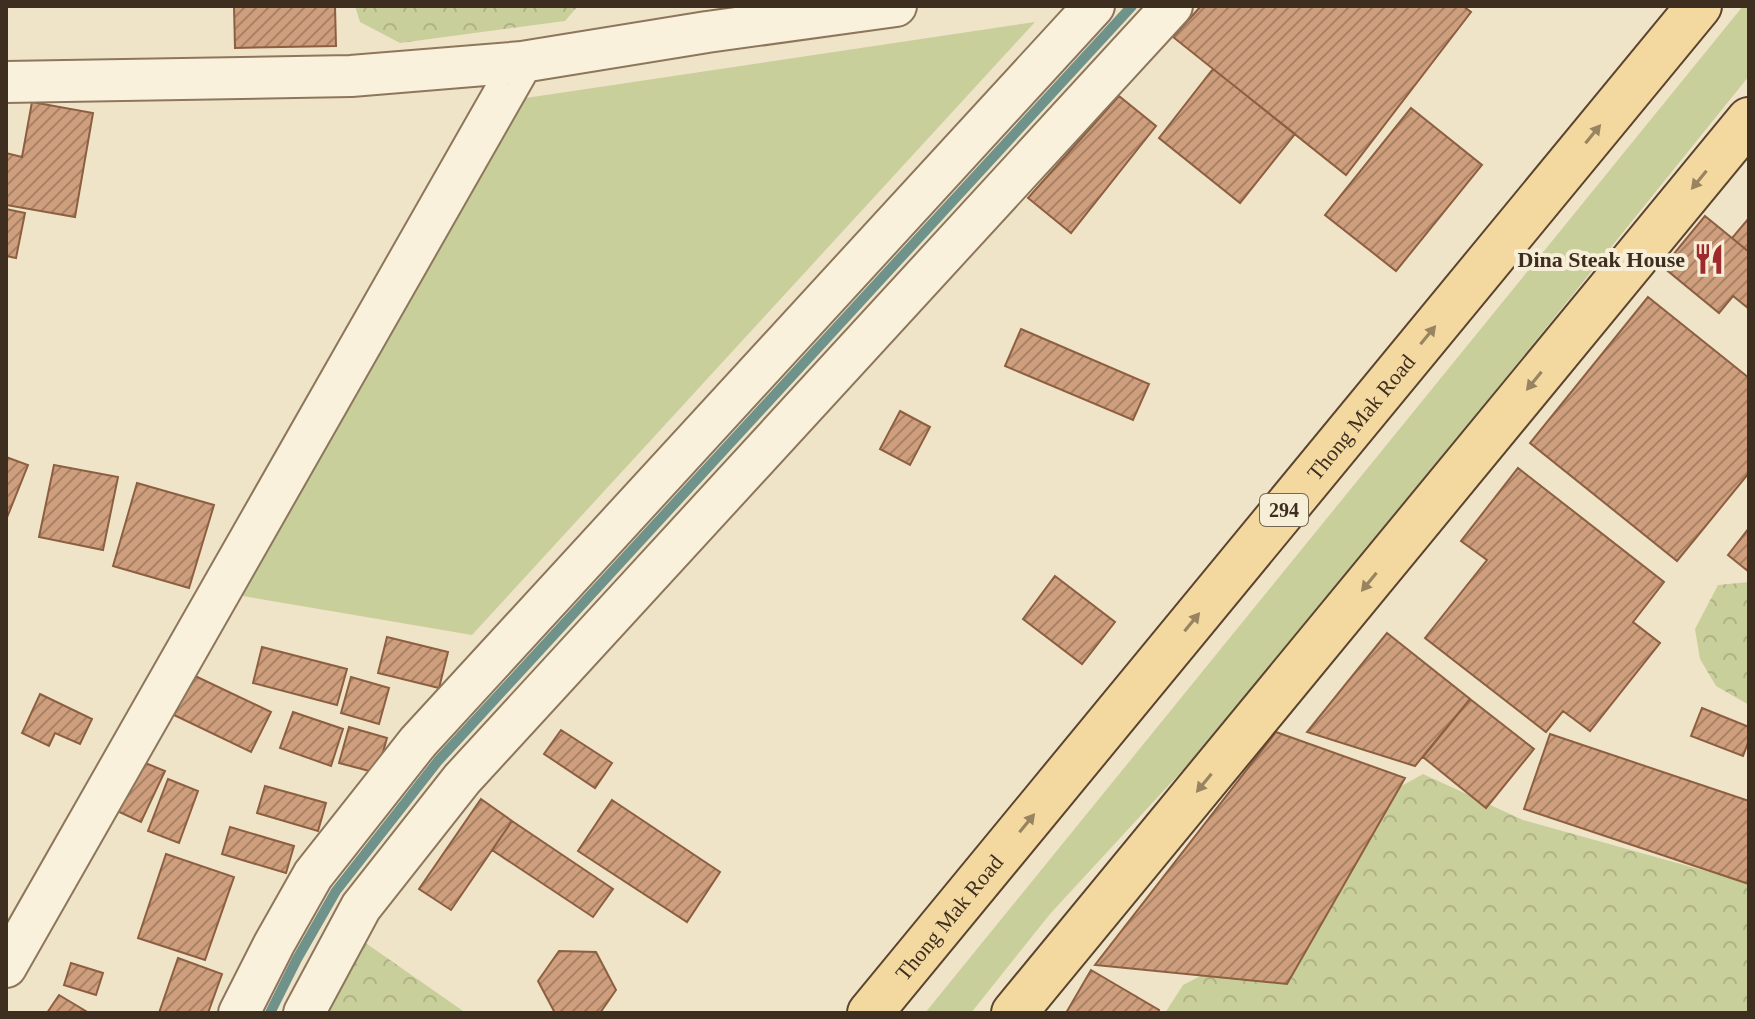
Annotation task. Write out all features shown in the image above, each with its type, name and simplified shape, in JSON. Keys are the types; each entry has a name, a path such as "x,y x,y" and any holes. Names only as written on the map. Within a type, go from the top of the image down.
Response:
{"main road":[{"name":"Thong Mak Road","path":"870,1013 1699,6"},
{"path":"1014,1013 1749,120"}],"street":[{"path":"6,82 351,76 522,62 714,19 896,6"},
{"path":"239,1013 313,875 418,742 1094,6"},
{"path":"304,1013 361,907 462,779 1172,6"},
{"path":"6,967 522,62"}],"green space":[{"path":"355,6 578,6 565,21 400,43 360,22"},
{"path":"1743,6 1749,6 1749,76 1239,709 1050,914 971,1013 925,1013"},
{"path":"1035,22 472,635 237,595 519,99"},
{"path":"1749,582 1749,705 1716,686 1700,659 1695,629 1718,585"},
{"path":"1423,774 1523,820 1749,883 1749,1013 1165,1013 1183,985 1264,943 1369,804"},
{"path":"357,937 466,1013 318,1013"}],"building":[{"path":"234,6 335,6 336,46 235,48"},
{"path":"1201,6 1463,6 1471,12 1346,175 1173,37"},
{"path":"1213,69 1295,134 1240,203 1159,138"},
{"path":"1119,96 1156,126 1071,233 1028,198"},
{"path":"32,102 93,113 75,217 6,205 6,153 22,157"},
{"path":"1411,108 1482,165 1396,271 1325,215"},
{"path":"6,209 25,213 16,258 6,256"},
{"name":"Dina Steak House","path":"1705,216 1749,252 1749,309 1733,296 1719,313 1663,267"},
{"path":"1749,218 1749,252 1732,238"},
{"path":"1648,297 1749,378 1749,473 1677,561 1530,443"},
{"path":"1021,329 1149,384 1133,420 1005,366"},
{"path":"900,411 930,427 910,465 880,449"},
{"path":"6,457 28,465 6,520"},
{"path":"54,465 118,477 103,550 39,537"},
{"path":"1518,468 1664,582 1633,622 1660,643 1590,731 1563,711 1546,732 1425,638 1487,560 1461,541"},
{"path":"137,483 214,505 189,588 113,566"},
{"path":"1749,528 1749,572 1728,555"},
{"path":"1055,576 1115,622 1082,664 1023,619"},
{"path":"1387,633 1470,699 1415,766 1307,732"},
{"path":"387,637 448,652 439,688 378,673"},
{"path":"262,647 347,669 337,705 253,683"},
{"path":"193,675 271,712 251,752 174,715"},
{"path":"351,677 389,688 379,724 341,713"},
{"path":"40,694 92,719 80,744 55,733 49,746 22,733"},
{"path":"1470,699 1534,749 1486,808 1423,757"},
{"path":"1702,708 1749,727 1749,740 1743,756 1691,736"},
{"path":"293,712 343,729 331,766 280,748"},
{"path":"349,727 387,738 377,773 339,763"},
{"path":"561,730 612,763 595,788 544,754"},
{"path":"1276,732 1405,778 1287,984 1095,965"},
{"path":"1550,734 1749,801 1749,884 1524,809"},
{"path":"138,760 165,771 141,822 115,810"},
{"path":"168,779 198,791 179,843 148,831"},
{"path":"265,786 326,803 318,831 257,813"},
{"path":"481,799 512,821 451,910 419,889"},
{"path":"612,800 720,872 687,922 578,851"},
{"path":"512,821 613,889 593,917 492,850"},
{"path":"230,827 294,846 286,873 222,854"},
{"path":"166,854 234,877 205,960 138,938"},
{"path":"559,951 596,952 616,990 600,1013 555,1013 538,981"},
{"path":"178,958 222,974 208,1013 159,1013"},
{"path":"71,963 103,973 96,995 64,985"},
{"path":"1091,970 1159,1010 1158,1013 1066,1013"},
{"path":"59,995 89,1013 47,1013"}],"waterway":[{"path":"270,1013 336,891 438,761 1132,6"}],"place":[{"name":"Dina Steak House","path":"1709,259"}]}
